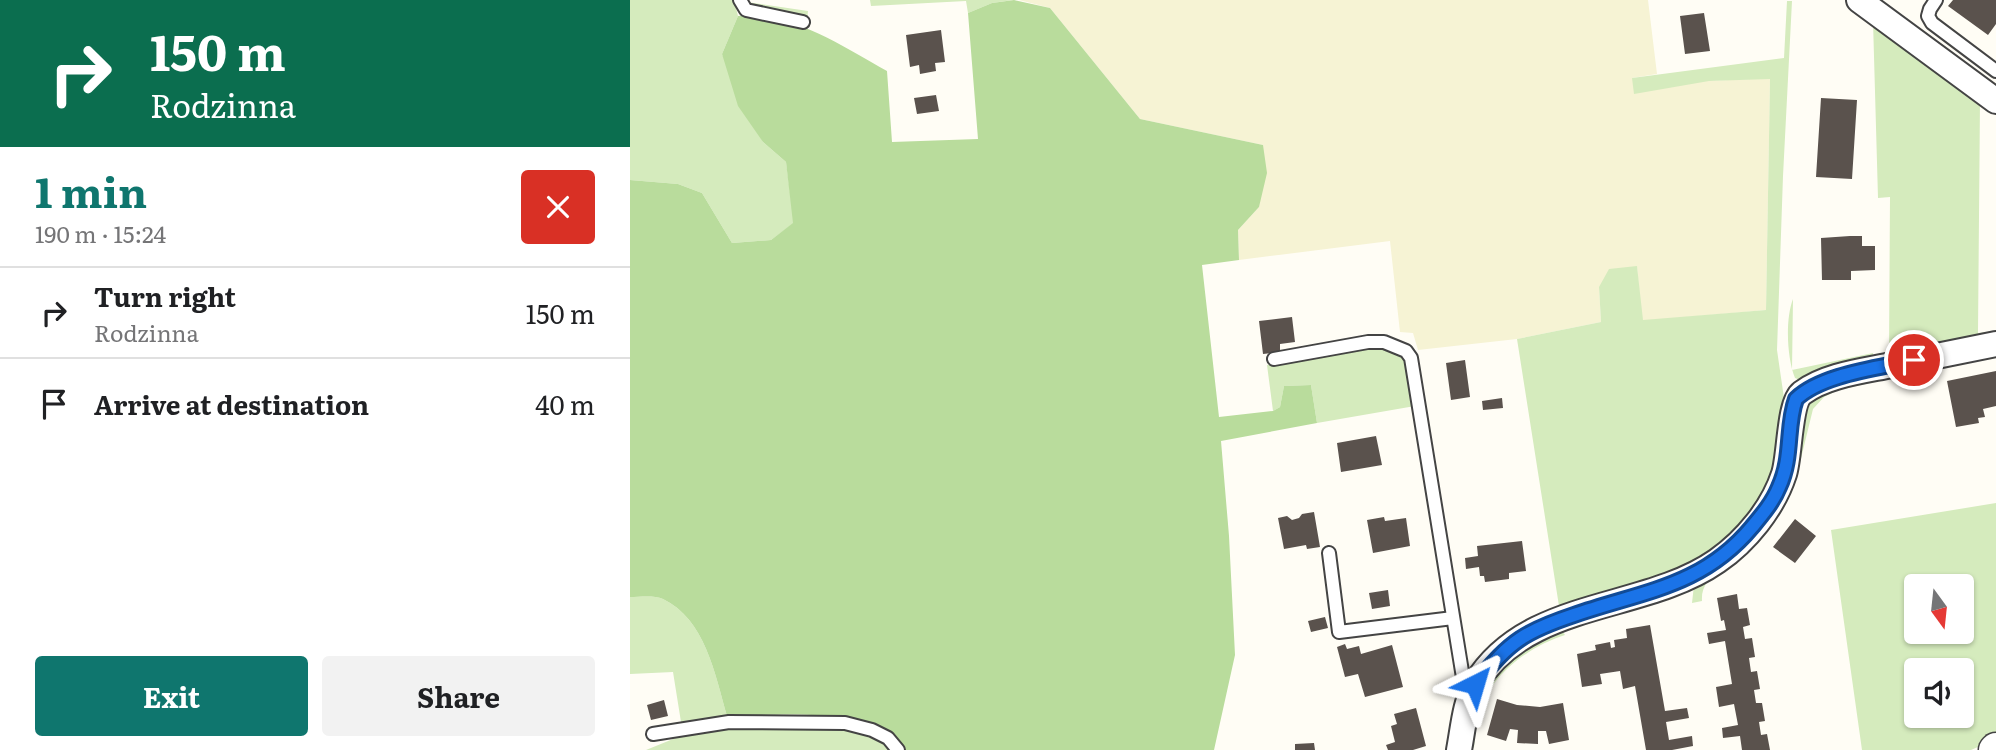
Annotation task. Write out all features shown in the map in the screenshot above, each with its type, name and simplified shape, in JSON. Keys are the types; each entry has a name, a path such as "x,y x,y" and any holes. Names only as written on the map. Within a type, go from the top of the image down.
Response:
{"street":[{"path":"1859,0 1996,101"},
{"path":"1459,750 1467,707 1475,684 1494,661 1521,638 1575,614 1680,583 1735,547 1759,519 1779,488 1789,457 1794,405 1802,393 1860,372 1996,344"}],"lane":[{"path":"740,0 746,10 803,22"},
{"path":"1936,0 1928,16 1932,23 1996,71"},
{"path":"1274,359 1367,342 1384,342 1406,351 1411,358 1467,707"},
{"path":"1329,553 1339,632 1453,618"},
{"path":"653,734 729,722 845,723 872,730 888,738 898,750"}],"shaded area":[{"path":"1019,0 1648,0 1657,74 1632,78 1709,81 1770,78 1766,310 1642,321 1637,267 1599,287 1601,322 1517,339 1418,350 1413,333 1400,332 1390,241 1239,260 1238,230 1259,207 1263,145 1140,119 1050,8"}],"green space":[{"path":"630,0 734,0 738,16 722,54 763,142 786,162 794,223 771,240 732,243 702,193 678,184 630,180"},
{"path":"870,0 1013,0 992,3 968,13 966,1 871,6"},
{"path":"1014,0 1050,8 1140,119 1263,145 1267,173 1259,207 1238,230 1239,260 1202,265 1219,417 1273,411 1280,407 1284,386 1311,385 1317,423 1221,441 1235,655 1214,750 904,750 891,735 872,725 849,719 796,715 727,716 713,666 699,634 689,620 663,599 630,597 630,180 678,184 702,193 732,243 771,240 793,223 786,162 763,142 738,106 722,54 738,16 777,19 816,32 887,71 892,142 978,139 968,13 992,3"},
{"path":"1787,1 1792,1 1777,350 1785,405 1771,490 1718,551 1626,594 1476,676 1469,671 1498,641 1521,625 1559,606 1517,339 1601,322 1599,287 1609,269 1637,266 1643,320 1766,310 1770,79 1709,81 1634,94 1632,78 1784,58"},
{"path":"747,2 808,11 807,20 747,7"},
{"path":"1873,21 1980,100 1978,333 1996,331 1996,338 1889,354 1890,197 1878,198"},
{"path":"1793,299 1792,369 1788,328"},
{"path":"1369,347 1383,348 1401,357 1409,373 1415,406 1317,423 1311,385 1284,386 1280,407 1273,411 1267,365"},
{"path":"1873,353 1874,362 1802,381 1795,378 1792,370"},
{"path":"1931,363 1934,369 1838,390 1824,397 1813,409 1795,483 1790,478 1803,405 1822,390"},
{"path":"1783,495 1789,496 1762,537 1744,555 1712,576 1706,583 1702,601 1692,603 1694,585"},
{"path":"1996,503 1996,739 1971,750 1862,750 1831,530"},
{"path":"630,597 663,599 689,620 699,634 713,666 727,716 681,722 673,672 630,674"},
{"path":"1560,628 1565,635 1536,647 1498,678 1482,705 1474,748 1470,745 1473,713 1496,668"},
{"path":"843,727 874,737 890,750 646,750 683,735 727,728"}],"building":[{"path":"1953,0 1996,0 1996,24 1988,35 1948,6"},
{"path":"1704,13 1710,51 1685,54 1680,16"},
{"path":"941,30 945,62 935,63 936,71 920,74 919,65 910,67 906,35"},
{"path":"936,95 939,111 917,114 914,98"},
{"path":"1821,98 1857,100 1852,179 1816,177"},
{"path":"1862,236 1862,246 1875,246 1875,270 1851,271 1851,280 1822,280 1821,238"},
{"path":"1292,317 1295,342 1280,344 1280,352 1263,354 1259,321"},
{"path":"1465,360 1470,397 1451,400 1446,363"},
{"path":"1996,371 1996,406 1983,409 1985,417 1978,418 1979,423 1956,427 1947,381"},
{"path":"1502,398 1503,408 1483,410 1482,401"},
{"path":"1376,436 1382,465 1341,472 1337,443"},
{"path":"1314,512 1320,547 1307,549 1306,545 1284,549 1278,518 1287,516 1292,520 1302,514"},
{"path":"1384,517 1385,521 1406,518 1410,546 1373,553 1367,520"},
{"path":"1795,519 1816,536 1795,563 1773,547"},
{"path":"1522,541 1526,571 1509,573 1509,579 1485,582 1484,576 1480,576 1479,567 1466,569 1465,558 1478,556 1477,546"},
{"path":"1388,590 1390,606 1372,609 1369,593"},
{"path":"1737,594 1739,609 1747,608 1750,625 1743,627 1745,639 1752,638 1755,657 1749,658 1751,672 1757,671 1760,689 1754,690 1756,703 1762,703 1765,721 1759,722 1761,735 1767,734 1770,750 1742,750 1740,736 1723,738 1722,728 1738,725 1734,704 1719,707 1716,687 1732,684 1725,641 1709,644 1707,633 1726,630 1724,620 1721,621 1717,598"},
{"path":"1325,617 1328,628 1311,632 1308,621"},
{"path":"1650,625 1665,711 1687,708 1689,718 1666,722 1669,740 1692,736 1693,746 1672,750 1646,750 1635,686 1623,689 1620,671 1600,674 1602,684 1582,687 1577,654 1596,650 1595,645 1610,642 1611,648 1615,647 1614,640 1627,638 1626,629"},
{"path":"1345,644 1347,649 1359,646 1361,654 1392,645 1403,687 1365,697 1358,674 1345,677 1337,647"},
{"path":"1497,699 1517,705 1540,707 1563,703 1569,740 1549,744 1546,731 1538,731 1538,744 1517,743 1518,730 1510,729 1506,741 1487,735"},
{"path":"664,700 668,716 651,720 647,705"},
{"path":"1416,708 1426,746 1413,750 1388,750 1386,745 1395,742 1391,726 1397,724 1394,714"},
{"path":"1314,743 1315,750 1295,750 1295,744"}],"route":[{"path":"1475,684 1494,661 1521,638 1587,610 1680,583 1717,561 1735,547 1759,519 1779,488 1789,457 1796,399 1802,393 1824,383 1914,360"}]}
